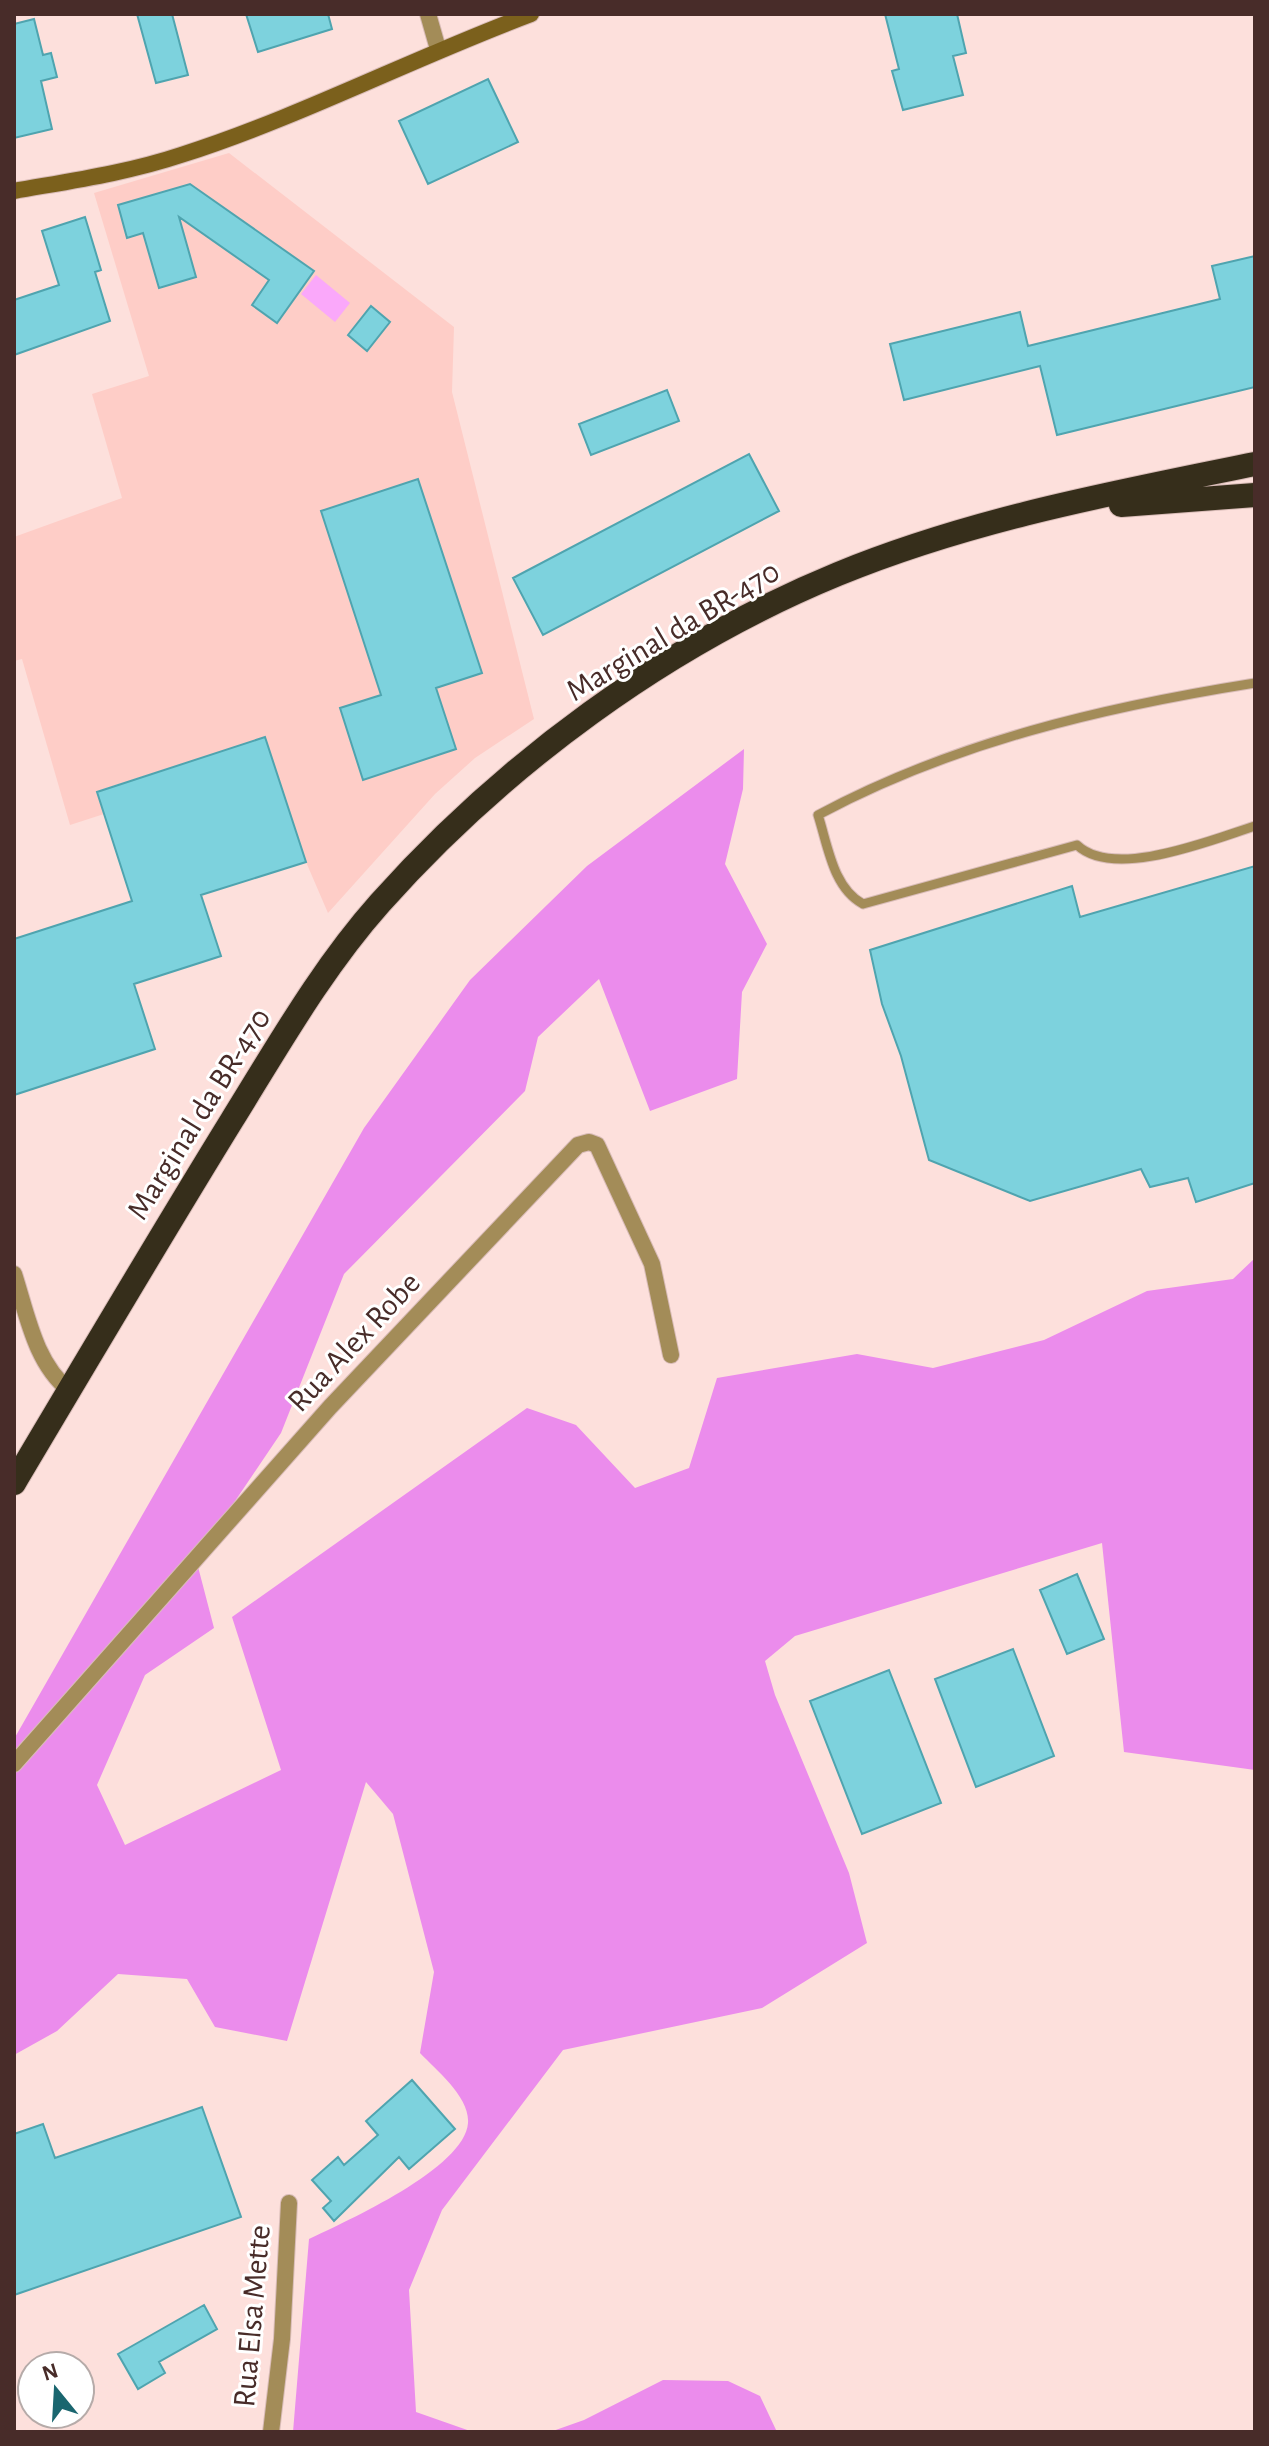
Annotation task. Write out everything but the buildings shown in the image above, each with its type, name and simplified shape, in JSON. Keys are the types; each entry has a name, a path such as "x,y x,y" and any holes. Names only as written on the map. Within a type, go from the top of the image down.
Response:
{"highway":[{"name":"Marginal da BR-470","path":"14,1483 301,1010 380,904 471,810 595,711 651,673 776,603 901,550 1023,512 1255,464"},
{"path":"1023,512 1255,495"}],"main road":[{"path":"14,191 97,176 180,156 268,124 438,49 531,14"}],"street":[{"path":"428,14 438,49"},
{"name":"Rua Alex Robe","path":"14,1764 330,1407 578,1145 589,1142 597,1145 652,1264 671,1355"},
{"path":"14,1274 42,1357 54,1378 69,1390"},
{"name":"Rua Elsa Mette","path":"271,2432 282,2339 289,2203"}],"lane":[{"path":"1255,683 1068,721 948,754 864,790 818,815 841,885 850,897 863,904 1032,854 1077,845 1089,856 1117,861 1208,841 1255,826"}],"shaded area":[{"path":"229,153 454,327 452,392 534,719 475,758 435,794 328,913 306,862 265,737 97,791 104,814 70,825 22,659 14,661 14,537 122,498 92,394 149,376 94,193"},
{"path":"316,275 350,303 335,322 301,294"},
{"path":"744,749 743,789 725,864 767,944 742,992 737,1079 650,1111 599,979 538,1037 525,1091 344,1274 281,1433 196,1559 214,1628 145,1675 97,1785 125,1845 281,1770 232,1617 527,1408 576,1425 635,1488 689,1468 717,1378 857,1354 933,1368 1044,1340 1147,1291 1233,1279 1255,1258 1255,1770 1124,1752 1102,1543 795,1636 765,1661 775,1695 849,1873 867,1943 762,2008 563,2050 442,2210 409,2290 416,2412 473,2432 293,2432 309,2239 375,2206 426,2175 447,2158 462,2140 468,2123 464,2103 458,2094 420,2053 434,1972 393,1814 366,1782 287,2041 215,2027 187,1979 118,1974 57,2031 14,2055 14,1739 364,1128 470,980 587,866"},
{"path":"663,2380 728,2381 760,2396 777,2432 550,2432 584,2420"}]}
